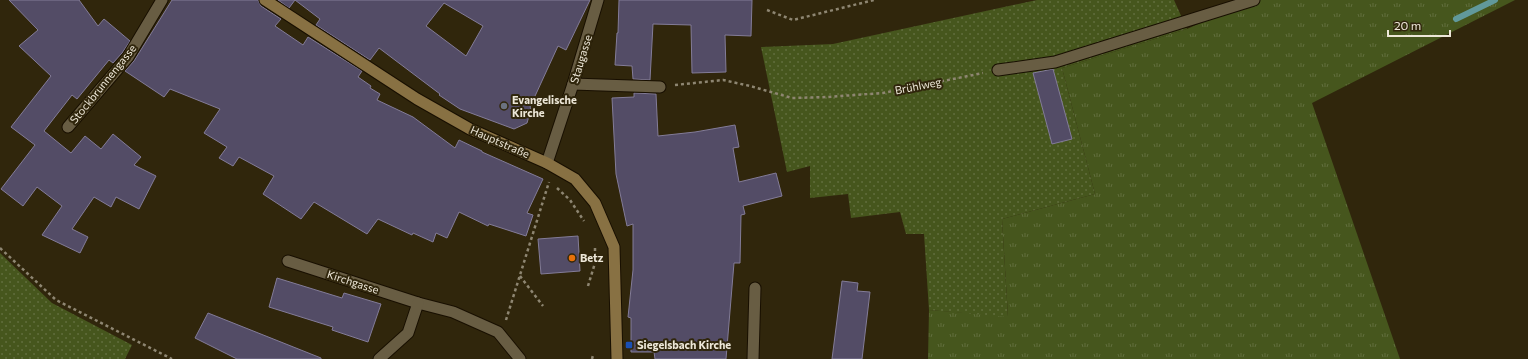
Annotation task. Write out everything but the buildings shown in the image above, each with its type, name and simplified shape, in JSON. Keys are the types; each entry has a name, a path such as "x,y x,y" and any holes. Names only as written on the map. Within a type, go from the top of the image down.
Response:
{"main road":[{"name":"Hauptstraße","path":"265,0 416,99 470,129 547,163 575,179 596,203 614,247 617,359"}],"street":[{"name":"Stockbrunnengasse","path":"68,127 128,57 162,0"},
{"name":"Staugasse","path":"547,163 573,84 598,0"},
{"path":"998,70 1055,62 1254,0"},
{"path":"573,84 660,86"},
{"name":"Kirchgasse","path":"288,261 418,303 453,312 498,332 520,359"},
{"path":"753,359 755,288"},
{"path":"379,359 408,333 418,303"}],"path":[{"path":"767,10 793,20 874,0"},
{"name":"Brühlweg","path":"660,86 723,80 792,98 827,97 883,92 998,70"},
{"path":"498,332 505,323 549,181 570,200 587,226"},
{"path":"588,286 595,263 596,248 593,243"},
{"path":"0,248 56,300 172,359"},
{"path":"520,275 543,306"},
{"path":"592,359 593,355"}],"green space":[{"path":"1037,0 1174,0 1187,29 1062,68 1095,194 1002,219 1008,317 929,310 924,234 906,234 900,212 851,218 848,194 810,198 810,166 787,172 761,47 833,44"},
{"path":"1251,0 1515,0 1312,103 1400,359 928,359 929,310 1008,316 1002,219 1095,194 1062,68 1187,29"},
{"path":"0,253 52,303 132,345 125,359 0,359"}],"waterway":[{"path":"1456,19 1495,0"}],"place":[{"name":"Evangelische Kirche","path":"504,106"},
{"name":"Betz","path":"572,258"},
{"name":"Siegelsbach Kirche","path":"629,345"}]}
